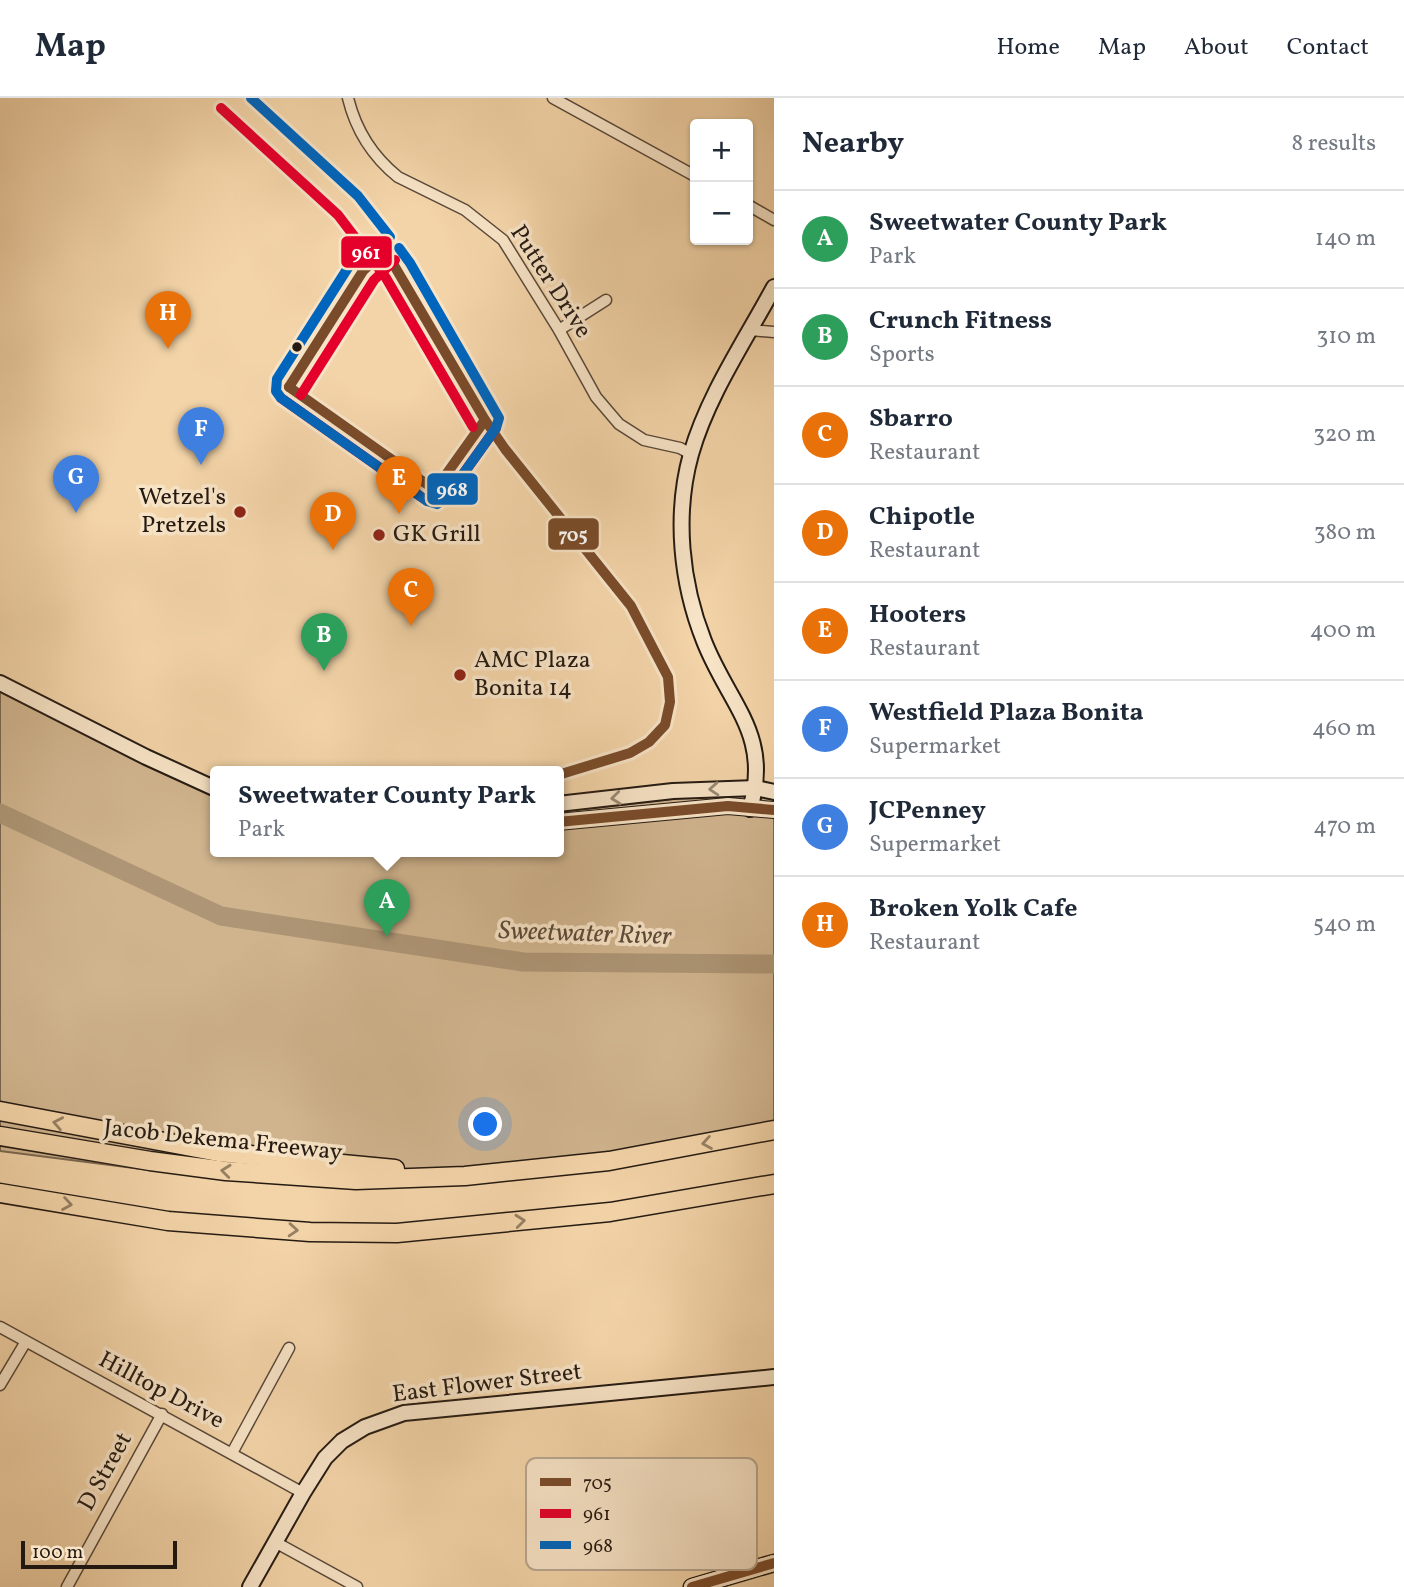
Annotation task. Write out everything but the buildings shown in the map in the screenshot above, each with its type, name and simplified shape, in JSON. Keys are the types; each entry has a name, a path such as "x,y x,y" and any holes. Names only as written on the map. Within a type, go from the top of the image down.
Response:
{"highway":[{"path":"0,1111 218,1152 465,1176"},
{"name":"Jacob Dekema Freeway","path":"0,1136 226,1171 356,1180 465,1176 608,1161 774,1130"},
{"path":"0,1193 168,1221 310,1232 397,1233 610,1212 774,1184"}],"main road":[{"path":"757,1568 774,1563"},
{"path":"692,1587 750,1570"}],"street":[{"name":"Putter Drive","path":"348,98 361,134 381,162 398,177 465,210 503,240 559,330 602,407 619,424 645,440 680,448 691,454"},
{"path":"553,98 690,173"},
{"path":"753,208 774,220"},
{"path":"750,808 756,788 753,740 748,724 722,682 691,603 683,564 682,507 691,454 713,399 774,287"},
{"path":"559,330 606,300"},
{"path":"750,330 774,332"},
{"path":"0,683 210,787"},
{"path":"564,803 673,791 756,788 774,792"},
{"path":"564,821 728,806 774,810"},
{"name":"Hilltop Drive","path":"0,1327 303,1493"},
{"path":"0,1385 25,1343"},
{"path":"232,1453 289,1348"},
{"name":"East Flower Street","path":"250,1587 325,1458 342,1441 377,1421 404,1413 774,1377"},
{"name":"D Street","path":"67,1587 162,1414"},
{"path":"275,1542 357,1587"}],"shaded area":[{"path":"0,685 210,787 210,857 564,857 564,811 707,795 756,794 774,798 774,1131 608,1161 220,1179 0,1151"}],"waterway":[{"name":"Sweetwater River","path":"0,813 221,916 523,962 774,964"}],"transit line":[{"name":"968","path":"251,98 358,196 390,237"},
{"name":"961","path":"221,108 338,215 386,278 473,427"},
{"name":"968","path":"365,250 351,263 277,379 276,391 281,398 427,501 437,504 446,498 496,428 499,418 399,248"},
{"name":"705","path":"385,250 485,420 505,449 631,606 668,677 670,702 665,725 649,742 630,753 564,773"},
{"name":"705","path":"289,387 363,271 385,250"},
{"name":"961","path":"301,395 374,280 395,260"},
{"name":"705","path":"289,387 435,490"},
{"name":"961","path":"281,398 427,501"},
{"name":"705","path":"435,490 485,420"},
{"name":"961","path":"446,498 496,428"},
{"name":"705","path":"564,821 728,806 774,810"},
{"name":"705","path":"757,1568 774,1563"},
{"name":"705","path":"692,1587 750,1570"}],"place":[{"name":"Broken Yolk Cafe","path":"168,349"},
{"name":"Westfield Plaza Bonita","path":"201,465"},
{"name":"Wetzel's Pretzels","path":"240,512"},
{"name":"JCPenney","path":"76,513"},
{"name":"Hooters","path":"399,514"},
{"name":"GK Grill","path":"379,535"},
{"name":"Chipotle","path":"333,550"},
{"name":"Sbarro","path":"411,626"},
{"name":"Crunch Fitness","path":"324,671"},
{"name":"AMC Plaza Bonita 14","path":"460,675"},
{"name":"Sweetwater County Park","path":"387,937"}]}
